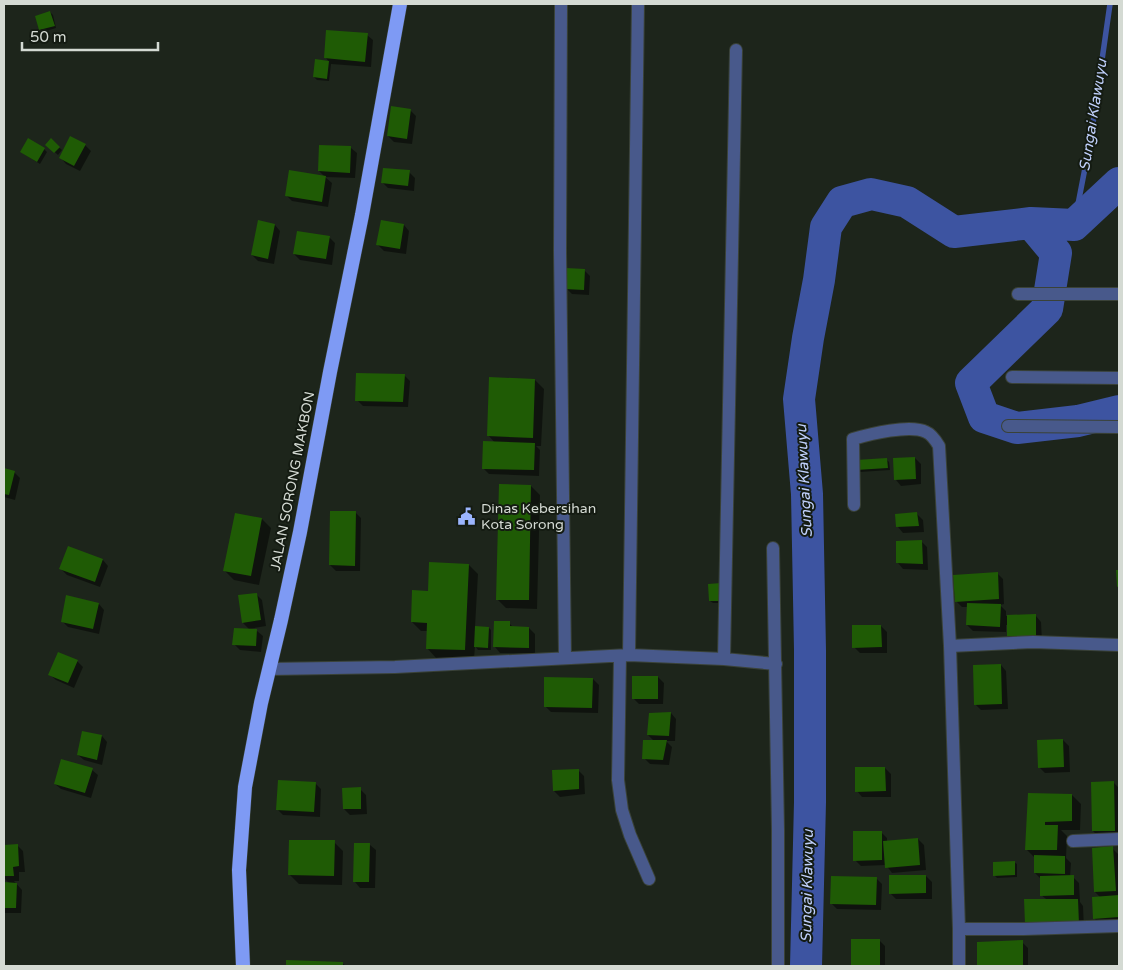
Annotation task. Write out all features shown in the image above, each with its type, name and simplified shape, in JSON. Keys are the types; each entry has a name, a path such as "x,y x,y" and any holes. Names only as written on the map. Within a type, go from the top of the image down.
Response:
{"highway":[{"name":"JALAN SORONG MAKBON","path":"243,966 239,870 244,787 302,523 362,215 400,4"}],"street":[{"path":"561,4 560,251 565,658"},
{"path":"638,4 625,656 618,780 622,810 630,835 649,879"},
{"path":"724,659 736,50"},
{"path":"1018,294 1119,294"},
{"path":"1012,376 1119,378"},
{"path":"1008,426 1119,427"},
{"path":"854,505 853,439 877,433 914,429 928,432 939,446 950,646 959,929 958,966"},
{"path":"774,548 778,966"},
{"path":"950,646 1033,642 1119,645"},
{"path":"269,669 394,667 625,656 724,659 776,664"},
{"path":"1073,841 1119,839"},
{"path":"959,929 1119,926"}],"building":[{"path":"50,11 55,26 39,30 35,16"},
{"path":"326,30 368,33 365,62 324,58"},
{"path":"315,59 329,61 327,79 313,77"},
{"path":"391,106 411,109 407,139 387,136"},
{"path":"70,136 86,144 74,166 59,158"},
{"path":"28,138 45,148 37,162 20,152"},
{"path":"51,138 60,147 54,153 45,145"},
{"path":"319,145 351,146 350,173 318,171"},
{"path":"383,168 410,170 408,186 381,183"},
{"path":"289,170 326,176 322,202 285,196"},
{"path":"258,220 275,224 268,259 251,255"},
{"path":"381,220 404,224 400,249 376,245"},
{"path":"297,231 330,236 326,259 293,254"},
{"path":"566,268 585,269 584,290 565,289"},
{"path":"356,373 405,374 403,402 355,401"},
{"path":"489,377 535,379 533,438 487,436"},
{"path":"483,441 535,443 534,470 482,469"},
{"path":"915,457 916,479 894,480 893,458"},
{"path":"887,458 888,468 856,470 856,460"},
{"path":"4,468 15,471 9,495 4,494"},
{"path":"499,484 531,485 529,600 496,600"},
{"path":"330,511 356,511 355,566 329,565"},
{"path":"917,512 919,526 896,527 895,514"},
{"path":"235,513 262,518 251,576 223,571"},
{"path":"922,540 923,564 896,563 896,541"},
{"path":"68,546 103,559 95,582 59,569"},
{"path":"429,562 469,564 465,650 426,649 427,623 411,622 412,590 428,591"},
{"path":"1116,570 1119,570 1119,586 1117,587"},
{"path":"998,572 999,599 955,602 953,575"},
{"path":"721,583 722,601 709,601 708,584"},
{"path":"257,593 261,620 242,623 238,595"},
{"path":"66,595 99,603 93,629 61,622"},
{"path":"967,603 1001,604 1000,627 966,625"},
{"path":"1036,614 1036,636 1007,636 1007,615"},
{"path":"494,621 510,621 510,626 529,627 529,648 493,647"},
{"path":"852,625 881,625 882,647 852,648"},
{"path":"475,626 489,627 488,648 474,647"},
{"path":"234,628 257,629 256,646 232,645"},
{"path":"58,652 78,660 68,683 48,675"},
{"path":"1001,664 1002,704 974,705 973,665"},
{"path":"632,676 658,676 658,699 632,699"},
{"path":"544,677 593,678 592,708 544,707"},
{"path":"671,712 669,736 647,735 649,713"},
{"path":"82,731 102,735 97,760 77,755"},
{"path":"1063,739 1064,767 1038,768 1037,740"},
{"path":"643,740 667,740 663,760 642,759"},
{"path":"61,759 93,768 85,793 54,784"},
{"path":"855,767 885,767 886,791 855,792"},
{"path":"579,769 579,789 553,791 552,770"},
{"path":"278,780 316,782 314,812 276,810"},
{"path":"1114,781 1115,831 1092,831 1091,782"},
{"path":"361,787 361,809 343,809 342,788"},
{"path":"1028,793 1072,794 1072,821 1045,822 1045,825 1058,825 1057,850 1025,850"},
{"path":"853,831 882,831 882,860 853,861"},
{"path":"918,838 920,865 885,868 883,841"},
{"path":"289,840 335,840 334,876 288,875"},
{"path":"354,843 370,843 369,882 353,882"},
{"path":"18,844 19,866 13,867 14,876 4,876 4,845"},
{"path":"1113,846 1116,891 1094,892 1092,848"},
{"path":"1034,855 1065,856 1065,874 1034,873"},
{"path":"1015,861 1015,875 993,876 993,862"},
{"path":"889,875 926,875 926,893 889,894"},
{"path":"1074,875 1074,895 1040,896 1040,876"},
{"path":"831,876 877,877 876,905 830,904"},
{"path":"4,882 17,883 16,908 4,908"},
{"path":"1119,895 1119,917 1093,919 1092,897"},
{"path":"1024,899 1078,899 1079,924 1025,924"},
{"path":"851,939 880,939 880,966 851,966"},
{"path":"1023,940 1023,966 977,966 977,942"},
{"path":"286,960 343,962 343,966 286,966"}],"waterway":[{"name":"Sungai Klawuyu","path":"1074,225 1091,137 1110,4"},
{"name":"Sungai Klawuyu","path":"1031,223 1074,225 1119,183"},
{"name":"Sungai Klawuyu","path":"806,966 810,802 810,650 807,494 799,399 826,227 842,202 871,194 907,202 954,232 1031,223 1056,253 1047,309 971,383 984,417 1017,428 1078,421 1119,411"}],"place":[{"name":"Dinas Kebersihan Kota Sorong","path":"467,516"}]}
